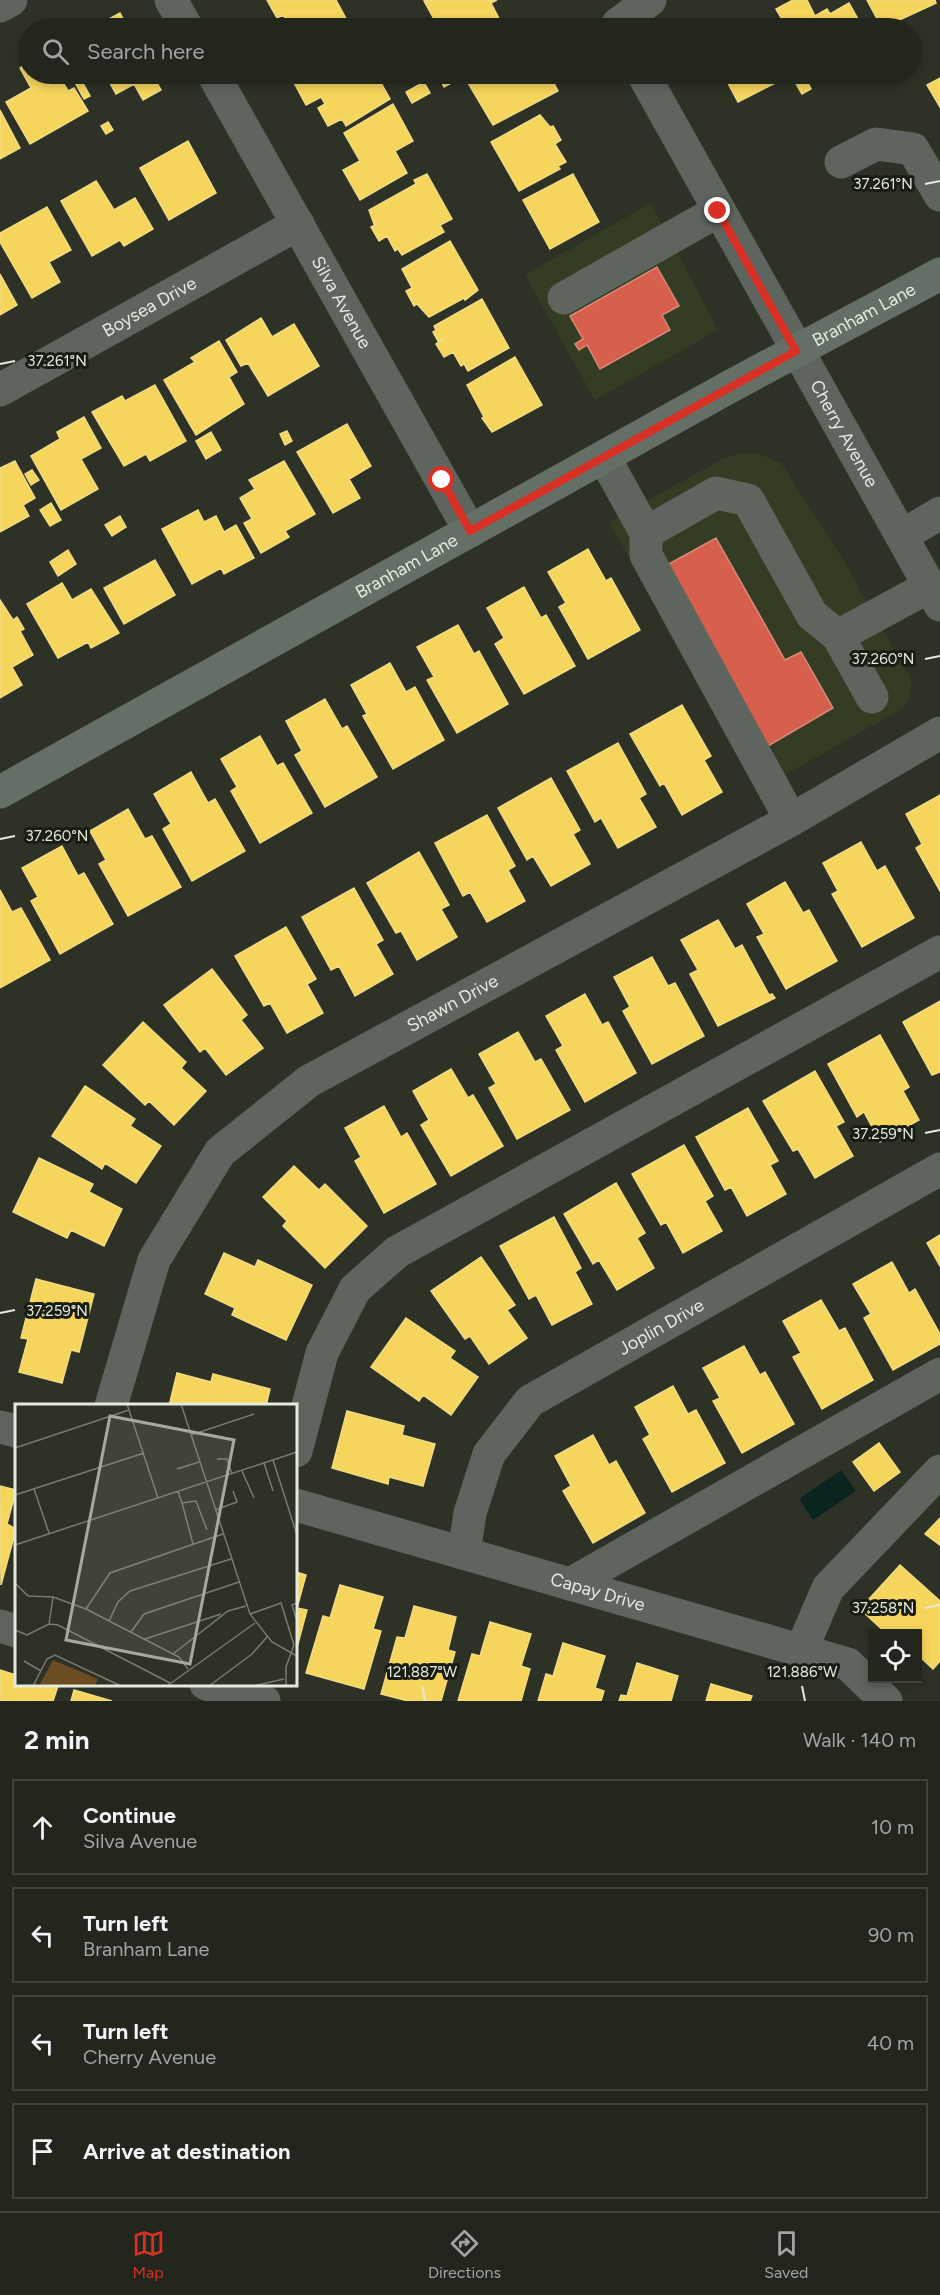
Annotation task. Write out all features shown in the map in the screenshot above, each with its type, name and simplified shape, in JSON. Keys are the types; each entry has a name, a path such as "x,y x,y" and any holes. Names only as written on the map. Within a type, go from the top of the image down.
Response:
{"main road":[{"name":"Branham Lane","path":"0,792 796,351 866,316 940,274"}],"street":[{"path":"0,6 11,0"},
{"path":"171,0 182,18"},
{"path":"615,18 650,0"},
{"name":"Silva Avenue","path":"219,84 470,531"},
{"name":"Cherry Avenue","path":"648,84 796,351 935,595"},
{"path":"841,162 876,144 913,149 940,195"},
{"path":"564,297 718,211"},
{"name":"Boysea Drive","path":"0,390 298,224"},
{"path":"604,457 646,532 646,555 791,820"},
{"path":"646,532 716,493 748,500 812,615 838,636 873,697"},
{"path":"902,536 940,513"},
{"path":"838,636 935,595"},
{"name":"Shawn Drive","path":"112,1404 154,1260 220,1152 309,1081 791,820 940,733"},
{"path":"297,1447 322,1353 355,1289 397,1252 940,952"},
{"name":"Joplin Drive","path":"464,1553 470,1513 489,1454 530,1401 940,1169"},
{"path":"570,1584 940,1374"},
{"path":"0,1427 15,1431"},
{"path":"801,1651 828,1588 940,1471"},
{"name":"Capay Drive","path":"297,1505 848,1664 886,1701"},
{"path":"0,1626 15,1631"},
{"path":"213,1686 264,1701"}],"shaded area":[{"path":"651,203 718,330 595,400 525,275"},
{"path":"742,453 759,454 781,463 842,558 911,679 910,698 900,710 760,789 609,522 724,458"}],"water":[{"path":"841,1470 856,1491 813,1520 799,1499"}],"building: Homes":[{"path":"267,0 336,0 346,18 285,18 283,15 277,18"},
{"path":"497,0 491,3 499,18 433,18 424,1"},
{"path":"793,0 807,0 815,16 827,9 830,14 849,3 857,18 781,18 776,9"},
{"path":"867,0 935,0 936,3 904,18 877,18"},
{"path":"120,13 123,18 111,18"},
{"path":"940,78 940,107 927,85"},
{"path":"29,84 64,84 68,91 74,88 88,111 30,144 6,102 31,88"},
{"path":"76,84 83,84 90,96 84,99"},
{"path":"110,84 134,84 116,94"},
{"path":"134,84 158,84 161,90 143,100"},
{"path":"295,84 382,84 390,99 346,126 342,119 328,126 318,108 325,104 321,97 306,105"},
{"path":"420,84 425,84 430,93 412,103 406,92"},
{"path":"469,84 554,84 558,91 493,125"},
{"path":"728,84 773,84 738,102"},
{"path":"796,84 808,84 811,89 802,94"},
{"path":"393,104 413,141 395,151 407,173 360,200 343,170 360,161 344,133"},
{"path":"0,110 20,148 0,159"},
{"path":"540,115 550,127 553,126 561,140 555,144 566,162 558,166 560,169 519,191 491,142"},
{"path":"108,122 113,130 106,134 101,126"},
{"path":"188,141 216,193 169,220 140,168"},
{"path":"427,174 452,219 440,225 444,232 402,255 398,249 395,251 387,236 379,241 371,227 379,223 374,224 369,210 416,184 414,180"},
{"path":"573,174 599,222 550,249 523,200"},
{"path":"96,181 114,210 135,198 153,229 124,246 120,240 92,256 61,201"},
{"path":"47,207 71,250 49,262 60,282 32,298 0,242 0,233"},
{"path":"450,241 478,290 465,300 464,298 429,317 417,304 414,306 406,291 412,288 402,269"},
{"path":"0,274 17,305 0,315"},
{"path":"482,299 509,348 468,371 464,364 461,366 453,352 444,357 436,344 444,339 438,341 433,332 436,330 434,326"},
{"path":"261,318 272,337 294,324 319,366 268,396 248,363 241,366 226,340"},
{"path":"219,341 237,372 229,377 244,404 196,435 164,380 195,362 191,358"},
{"path":"515,357 542,405 492,432 482,418 484,417 467,385"},
{"path":"155,385 186,441 150,461 146,454 124,466 92,412 122,396 125,401"},
{"path":"84,417 101,448 81,459 98,489 61,510 31,456 60,439 57,432"},
{"path":"347,424 371,466 349,479 360,498 333,513 297,452"},
{"path":"287,431 292,441 285,445 280,434"},
{"path":"211,432 221,450 206,459 196,441"},
{"path":"15,461 35,498 23,505 29,516 0,532 0,468"},
{"path":"284,461 315,514 285,531 289,537 261,553 244,523 252,519 240,498 255,489 249,480"},
{"path":"32,470 39,480 31,485 25,474"},
{"path":"51,503 61,520 50,526 40,510"},
{"path":"198,510 204,522 216,516 224,532 236,525 254,558 224,574 221,568 192,584 162,529"},
{"path":"120,516 126,527 112,536 105,525"},
{"path":"588,549 606,581 611,578 640,630 588,659 559,607 566,603 548,572"},
{"path":"68,550 76,564 58,576 50,562"},
{"path":"155,560 175,595 124,624 104,588"},
{"path":"62,583 72,600 91,589 119,633 91,648 88,642 58,658 27,604"},
{"path":"524,587 541,618 546,615 575,666 524,694 495,644 504,638 487,608"},
{"path":"0,600 13,620 17,617 24,629 20,631 33,655 12,667 22,685 0,698"},
{"path":"458,625 474,654 479,651 508,704 457,733 427,680 434,677 417,647"},
{"path":"390,663 406,692 415,687 444,740 393,769 363,716 367,714 351,685"},
{"path":"325,699 342,729 347,726 377,777 325,807 295,755 302,751 286,721"},
{"path":"682,705 711,756 704,760 722,792 682,815 664,783 660,786 630,734"},
{"path":"260,736 277,766 283,763 312,813 260,843 231,791 237,787 221,759"},
{"path":"618,743 646,794 639,798 656,827 618,848 601,818 595,822 567,771"},
{"path":"191,772 208,803 215,799 245,851 192,881 163,829 171,824 154,794"},
{"path":"551,778 580,830 573,834 590,864 551,886 533,856 527,860 498,808"},
{"path":"940,795 940,891 916,848 922,844 906,814"},
{"path":"128,809 145,839 152,836 181,887 128,916 99,864 106,860 90,831"},
{"path":"487,815 515,866 508,870 525,901 487,922 470,892 463,896 435,843"},
{"path":"861,842 877,871 885,866 914,918 862,947 832,894 838,891 823,863"},
{"path":"62,846 78,876 84,873 113,924 60,954 31,901 38,897 22,868"},
{"path":"419,852 449,905 441,909 457,937 417,960 401,931 396,933 367,883"},
{"path":"785,882 803,913 809,910 837,961 786,989 757,937 764,934 747,904"},
{"path":"354,888 383,940 376,944 393,974 355,996 339,966 331,970 302,917"},
{"path":"0,890 12,912 21,908 50,960 0,988"},
{"path":"718,920 735,949 742,945 769,995 772,994 775,998 718,1026 690,974 698,970 681,940"},
{"path":"286,927 316,979 307,984 323,1013 287,1033 270,1003 264,1006 235,956"},
{"path":"652,957 668,986 675,983 704,1036 652,1064 623,1011 630,1007 614,977"},
{"path":"212,969 247,1015 241,1020 263,1048 226,1075 205,1048 200,1052 164,1005"},
{"path":"585,994 602,1025 608,1022 636,1073 585,1102 556,1050 563,1046 546,1016"},
{"path":"940,1001 940,1072 932,1075 903,1022"},
{"path":"143,1022 186,1062 181,1068 206,1091 174,1125 149,1101 145,1105 103,1065"},
{"path":"518,1032 535,1062 541,1059 570,1110 517,1139 489,1088 496,1084 479,1054"},
{"path":"880,1035 909,1087 903,1091 919,1120 880,1142 864,1112 857,1117 828,1064"},
{"path":"451,1069 468,1098 473,1095 503,1146 451,1176 421,1125 429,1120 413,1091"},
{"path":"815,1071 844,1122 836,1126 853,1156 815,1178 798,1149 793,1151 763,1101"},
{"path":"85,1086 135,1119 130,1126 161,1146 136,1183 105,1163 102,1169 52,1136"},
{"path":"384,1106 401,1137 407,1133 436,1184 384,1213 355,1161 361,1157 345,1128"},
{"path":"748,1108 778,1161 770,1165 786,1194 747,1216 731,1187 725,1190 696,1137"},
{"path":"684,1145 713,1196 705,1201 722,1231 683,1253 666,1222 661,1225 632,1174"},
{"path":"39,1158 93,1184 89,1192 122,1209 104,1246 71,1230 67,1238 13,1212"},
{"path":"294,1166 319,1190 325,1184 367,1226 325,1268 283,1226 287,1221 263,1197"},
{"path":"616,1183 645,1233 637,1238 654,1268 617,1290 599,1260 593,1264 564,1214"},
{"path":"554,1217 581,1268 575,1272 592,1304 552,1325 536,1295 529,1299 500,1246"},
{"path":"940,1235 940,1266 927,1243"},
{"path":"224,1253 255,1267 258,1260 312,1285 286,1340 232,1315 235,1308 205,1294"},
{"path":"481,1257 515,1305 507,1310 527,1338 489,1364 470,1336 465,1339 431,1291"},
{"path":"892,1262 909,1293 915,1289 940,1334 940,1344 893,1370 864,1318 871,1314 853,1284"},
{"path":"36,1279 94,1294 79,1352 71,1350 62,1383 19,1372 28,1339 21,1338"},
{"path":"821,1300 839,1331 845,1328 873,1380 822,1409 793,1357 801,1353 783,1321"},
{"path":"406,1318 455,1351 450,1358 478,1377 451,1415 423,1395 419,1401 371,1367"},
{"path":"744,1346 760,1375 765,1372 794,1424 742,1453 713,1401 720,1398 703,1368"},
{"path":"177,1373 211,1382 213,1374 270,1389 266,1404 169,1404"},
{"path":"673,1386 688,1414 696,1410 725,1463 672,1492 643,1439 650,1435 635,1407"},
{"path":"347,1411 404,1426 402,1435 435,1444 423,1486 389,1477 388,1484 332,1468"},
{"path":"593,1435 609,1465 616,1461 645,1513 593,1543 563,1491 571,1486 555,1456"},
{"path":"879,1443 900,1472 874,1491 853,1462"},
{"path":"0,1486 15,1490 7,1524 15,1528 15,1533 1,1585"},
{"path":"940,1518 940,1545 925,1534"},
{"path":"900,1565 940,1601 940,1661 933,1669 922,1659 922,1629 882,1629 860,1609"},
{"path":"297,1572 306,1575 297,1608"},
{"path":"340,1585 383,1597 373,1629 381,1631 364,1689 306,1673 323,1616 330,1618"},
{"path":"414,1606 456,1617 448,1650 455,1652 441,1701 408,1701 381,1694 397,1637 405,1638"},
{"path":"297,1608 307,1610 297,1647"},
{"path":"490,1622 531,1634 521,1666 530,1669 521,1701 458,1701 472,1654 480,1656"},
{"path":"563,1643 605,1656 595,1688 604,1691 601,1701 538,1701 546,1674 553,1676"},
{"path":"637,1663 678,1676 671,1701 619,1701 621,1695 627,1696"},
{"path":"0,1670 15,1675 15,1686 58,1686 53,1701 0,1701"},
{"path":"711,1684 752,1696 750,1701 706,1701"},
{"path":"74,1690 112,1701 71,1701"}],"building: Shops":[{"path":"657,267 679,306 662,315 670,330 600,369 587,345 579,350 575,344 583,339 570,316"},
{"path":"716,538 785,660 801,652 833,708 768,746 665,566"}],"route":[{"path":"442,480 470,531 796,351 718,211"}]}
